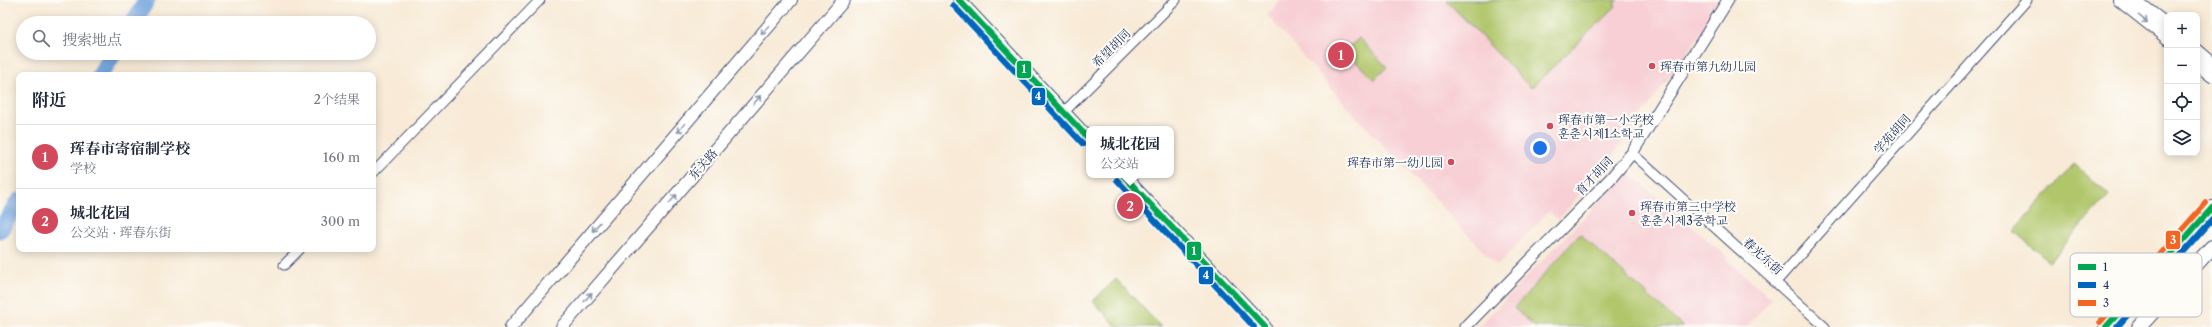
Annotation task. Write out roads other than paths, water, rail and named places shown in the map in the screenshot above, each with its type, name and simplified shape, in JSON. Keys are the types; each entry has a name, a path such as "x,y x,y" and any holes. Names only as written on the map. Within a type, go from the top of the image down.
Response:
{"main road":[{"path":"511,327 790,0"},
{"name":"东关路","path":"562,327 844,0"},
{"path":"959,0 1086,136"},
{"path":"2119,0 2164,36"},
{"path":"2135,0 2164,23"},
{"path":"2200,53 2212,63"},
{"path":"2200,66 2212,76"},
{"path":"1126,178 1265,327"},
{"path":"2172,253 2212,208"},
{"path":"2202,258 2212,247"},
{"path":"2106,327 2115,317"},
{"path":"2139,327 2148,317"}],"street":[{"path":"376,170 540,0"},
{"name":"希望胡同","path":"1064,112 1176,0"},
{"name":"育才胡同","path":"1465,327 1611,178 1632,153 1728,0"},
{"name":"学苑胡同","path":"1775,283 2027,0"},
{"name":"春光东街","path":"1632,153 1824,327"},
{"path":"284,265 297,252"}],"waterway":[{"path":"137,16 147,0"},
{"path":"102,72 110,60"},
{"path":"0,230 16,206"}],"place":[{"name":"珲春市寄宿制学校","path":"1341,55"},
{"name":"珲春市第九幼儿园","path":"1652,66"},
{"name":"珲春市第一小学校 훈춘시제1소학교","path":"1550,126"},
{"name":"珲春市第一幼儿园","path":"1451,162"},
{"name":"城北花园","path":"1130,206"},
{"name":"珲春市第三中学校 훈춘시제3중학교","path":"1632,213"}]}
